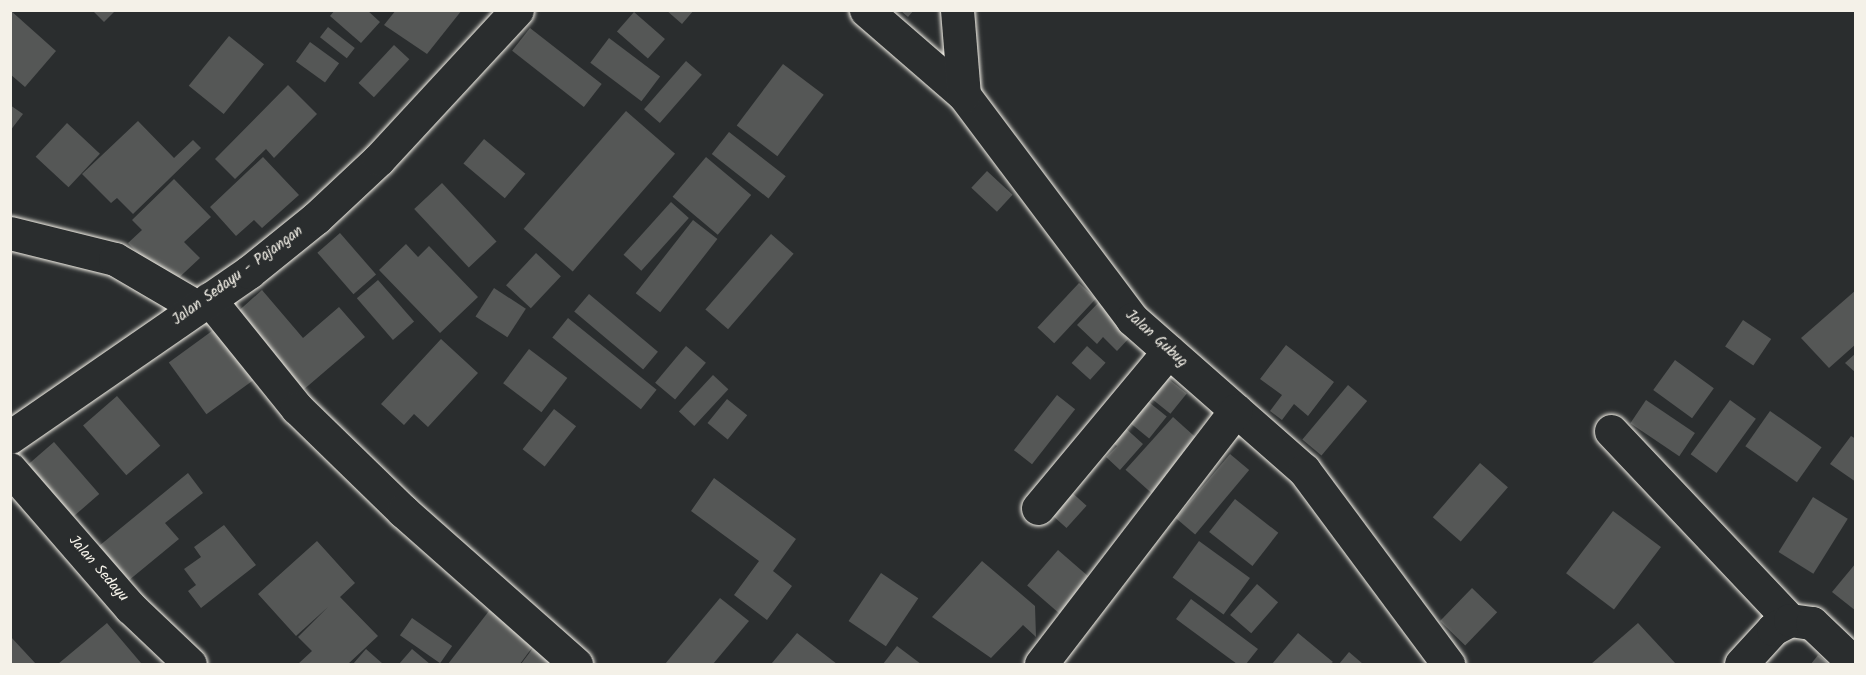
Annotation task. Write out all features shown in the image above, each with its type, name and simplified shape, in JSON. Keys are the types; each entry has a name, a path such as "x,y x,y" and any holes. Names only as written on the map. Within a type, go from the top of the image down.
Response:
{"street":[{"name":"Jalan Sedayu - Pajangan","path":"10,437 203,303 316,218 517,10"},
{"name":"Jalan Gubug","path":"866,10 964,95 1099,281 1169,351 1304,470 1448,664"},
{"path":"957,10 964,95"},
{"path":"10,232 114,259 203,303 297,408 403,511 576,664"},
{"path":"1038,508 1169,351"},
{"path":"1041,664 1236,410"},
{"path":"1611,430 1790,620"},
{"name":"Jalan Sedayu","path":"10,469 131,608 190,664"},
{"path":"1741,664 1773,629 1790,620 1812,623 1855,664"}],"building":[{"path":"10,10 56,51 25,87 10,74"},
{"path":"92,10 116,10 104,22"},
{"path":"335,10 367,10 380,22 361,43 330,16"},
{"path":"396,10 462,10 427,54 384,25"},
{"path":"666,10 694,10 682,24"},
{"path":"900,10 914,10 908,17"},
{"path":"634,12 665,39 648,59 617,32"},
{"path":"328,27 355,48 347,58 320,37"},
{"path":"530,28 602,84 584,107 512,51"},
{"path":"229,36 264,64 224,114 189,86"},
{"path":"609,38 660,77 641,101 590,63"},
{"path":"310,42 339,63 325,83 296,61"},
{"path":"394,45 409,59 374,97 359,83"},
{"path":"686,61 702,75 660,123 644,109"},
{"path":"783,64 824,95 777,156 737,125"},
{"path":"288,85 317,114 274,158 266,149 235,179 215,159"},
{"path":"10,105 23,114 10,131"},
{"path":"626,111 675,154 573,271 524,229"},
{"path":"138,121 174,158 193,140 201,148 133,214 117,198 111,203 82,174"},
{"path":"67,123 100,154 69,187 36,157"},
{"path":"729,132 786,176 768,198 712,154"},
{"path":"484,139 525,174 505,198 463,164"},
{"path":"263,157 299,195 262,228 254,220 236,236 210,207"},
{"path":"706,157 751,195 718,235 673,197"},
{"path":"987,171 1013,195 997,212 971,188"},
{"path":"174,179 211,217 184,242 200,258 170,286 128,243 142,230 132,220"},
{"path":"442,183 497,242 469,267 414,209"},
{"path":"671,202 689,218 641,271 623,255"},
{"path":"693,220 717,239 660,312 636,293"},
{"path":"340,233 376,275 353,294 317,253"},
{"path":"771,234 794,254 728,329 705,309"},
{"path":"406,244 418,257 429,246 478,297 440,333 379,270"},
{"path":"536,253 561,276 531,308 506,285"},
{"path":"378,280 414,322 393,340 357,298"},
{"path":"1079,283 1096,299 1054,343 1037,328"},
{"path":"494,288 526,309 507,337 475,317"},
{"path":"262,290 303,338 339,307 365,337 302,391 234,315"},
{"path":"1856,290 1856,344 1829,368 1801,338"},
{"path":"589,294 658,352 643,369 574,312"},
{"path":"1099,302 1132,335 1117,351 1103,337 1097,344 1077,325"},
{"path":"568,318 657,390 641,409 552,337"},
{"path":"1743,320 1771,339 1753,366 1725,347"},
{"path":"223,323 261,375 206,414 169,362"},
{"path":"441,339 478,373 428,427 414,414 404,425 381,404"},
{"path":"1286,345 1334,382 1308,416 1294,404 1282,420 1270,411 1282,395 1260,379"},
{"path":"686,346 706,363 675,399 655,383"},
{"path":"1087,346 1106,363 1090,380 1072,363"},
{"path":"529,349 567,378 541,412 503,383"},
{"path":"1856,353 1856,373 1845,363"},
{"path":"1675,360 1714,388 1692,418 1653,390"},
{"path":"713,375 728,389 694,426 679,412"},
{"path":"1165,376 1187,394 1170,414 1149,396"},
{"path":"1348,385 1367,401 1322,455 1302,439"},
{"path":"1057,395 1075,409 1032,464 1014,450"},
{"path":"117,396 160,446 126,475 83,426"},
{"path":"727,399 747,415 728,439 707,423"},
{"path":"1145,399 1167,417 1149,438 1127,421"},
{"path":"1646,400 1695,433 1679,456 1630,423"},
{"path":"1730,400 1756,419 1717,473 1691,454"},
{"path":"554,409 576,426 545,466 523,449"},
{"path":"1770,411 1822,447 1797,482 1745,446"},
{"path":"1173,417 1202,443 1154,496 1125,470"},
{"path":"1122,425 1143,444 1120,470 1106,457 1117,446 1110,440"},
{"path":"1851,436 1856,439 1856,482 1830,464"},
{"path":"54,442 99,494 65,524 20,472"},
{"path":"1230,454 1249,470 1195,534 1176,518"},
{"path":"1480,463 1508,487 1461,542 1433,517"},
{"path":"188,473 203,493 165,523 179,539 128,581 99,546"},
{"path":"714,478 796,539 773,571 792,586 767,620 734,595 759,561 691,511"},
{"path":"1068,489 1087,506 1067,528 1048,511"},
{"path":"1813,497 1848,519 1813,574 1779,552"},
{"path":"1235,499 1278,533 1252,566 1209,532"},
{"path":"1613,511 1661,547 1614,609 1566,573"},
{"path":"224,525 256,565 201,608 188,591 196,585 184,569 201,557 194,547"},
{"path":"317,541 355,583 340,597 378,636 348,664 298,664 312,651 298,637 328,607 296,636 258,594"},
{"path":"1199,541 1250,578 1224,614 1173,577"},
{"path":"1058,550 1092,580 1061,615 1027,585"},
{"path":"982,561 1035,606 1036,637 1023,625 991,658 932,617"},
{"path":"1856,563 1856,611 1832,592"},
{"path":"881,573 918,598 886,646 849,621"},
{"path":"1257,584 1278,602 1251,633 1230,615"},
{"path":"1472,588 1497,612 1465,645 1440,621"},
{"path":"720,598 749,621 713,664 665,664"},
{"path":"1191,599 1258,649 1246,664 1237,664 1176,619"},
{"path":"492,607 537,641 520,664 448,664"},
{"path":"412,618 452,646 440,663 400,635"},
{"path":"107,623 141,663 58,664"},
{"path":"1638,623 1676,664 1591,664"},
{"path":"797,633 837,664 772,663"},
{"path":"1298,633 1333,662 1330,664 1272,664"},
{"path":"10,636 36,664 10,664"},
{"path":"536,644 556,659 551,664 521,664"},
{"path":"897,646 921,664 883,664"},
{"path":"366,649 383,664 353,664"},
{"path":"412,649 430,664 399,664"},
{"path":"1349,652 1363,664 1339,664"},
{"path":"1818,655 1829,664 1811,664"}]}
